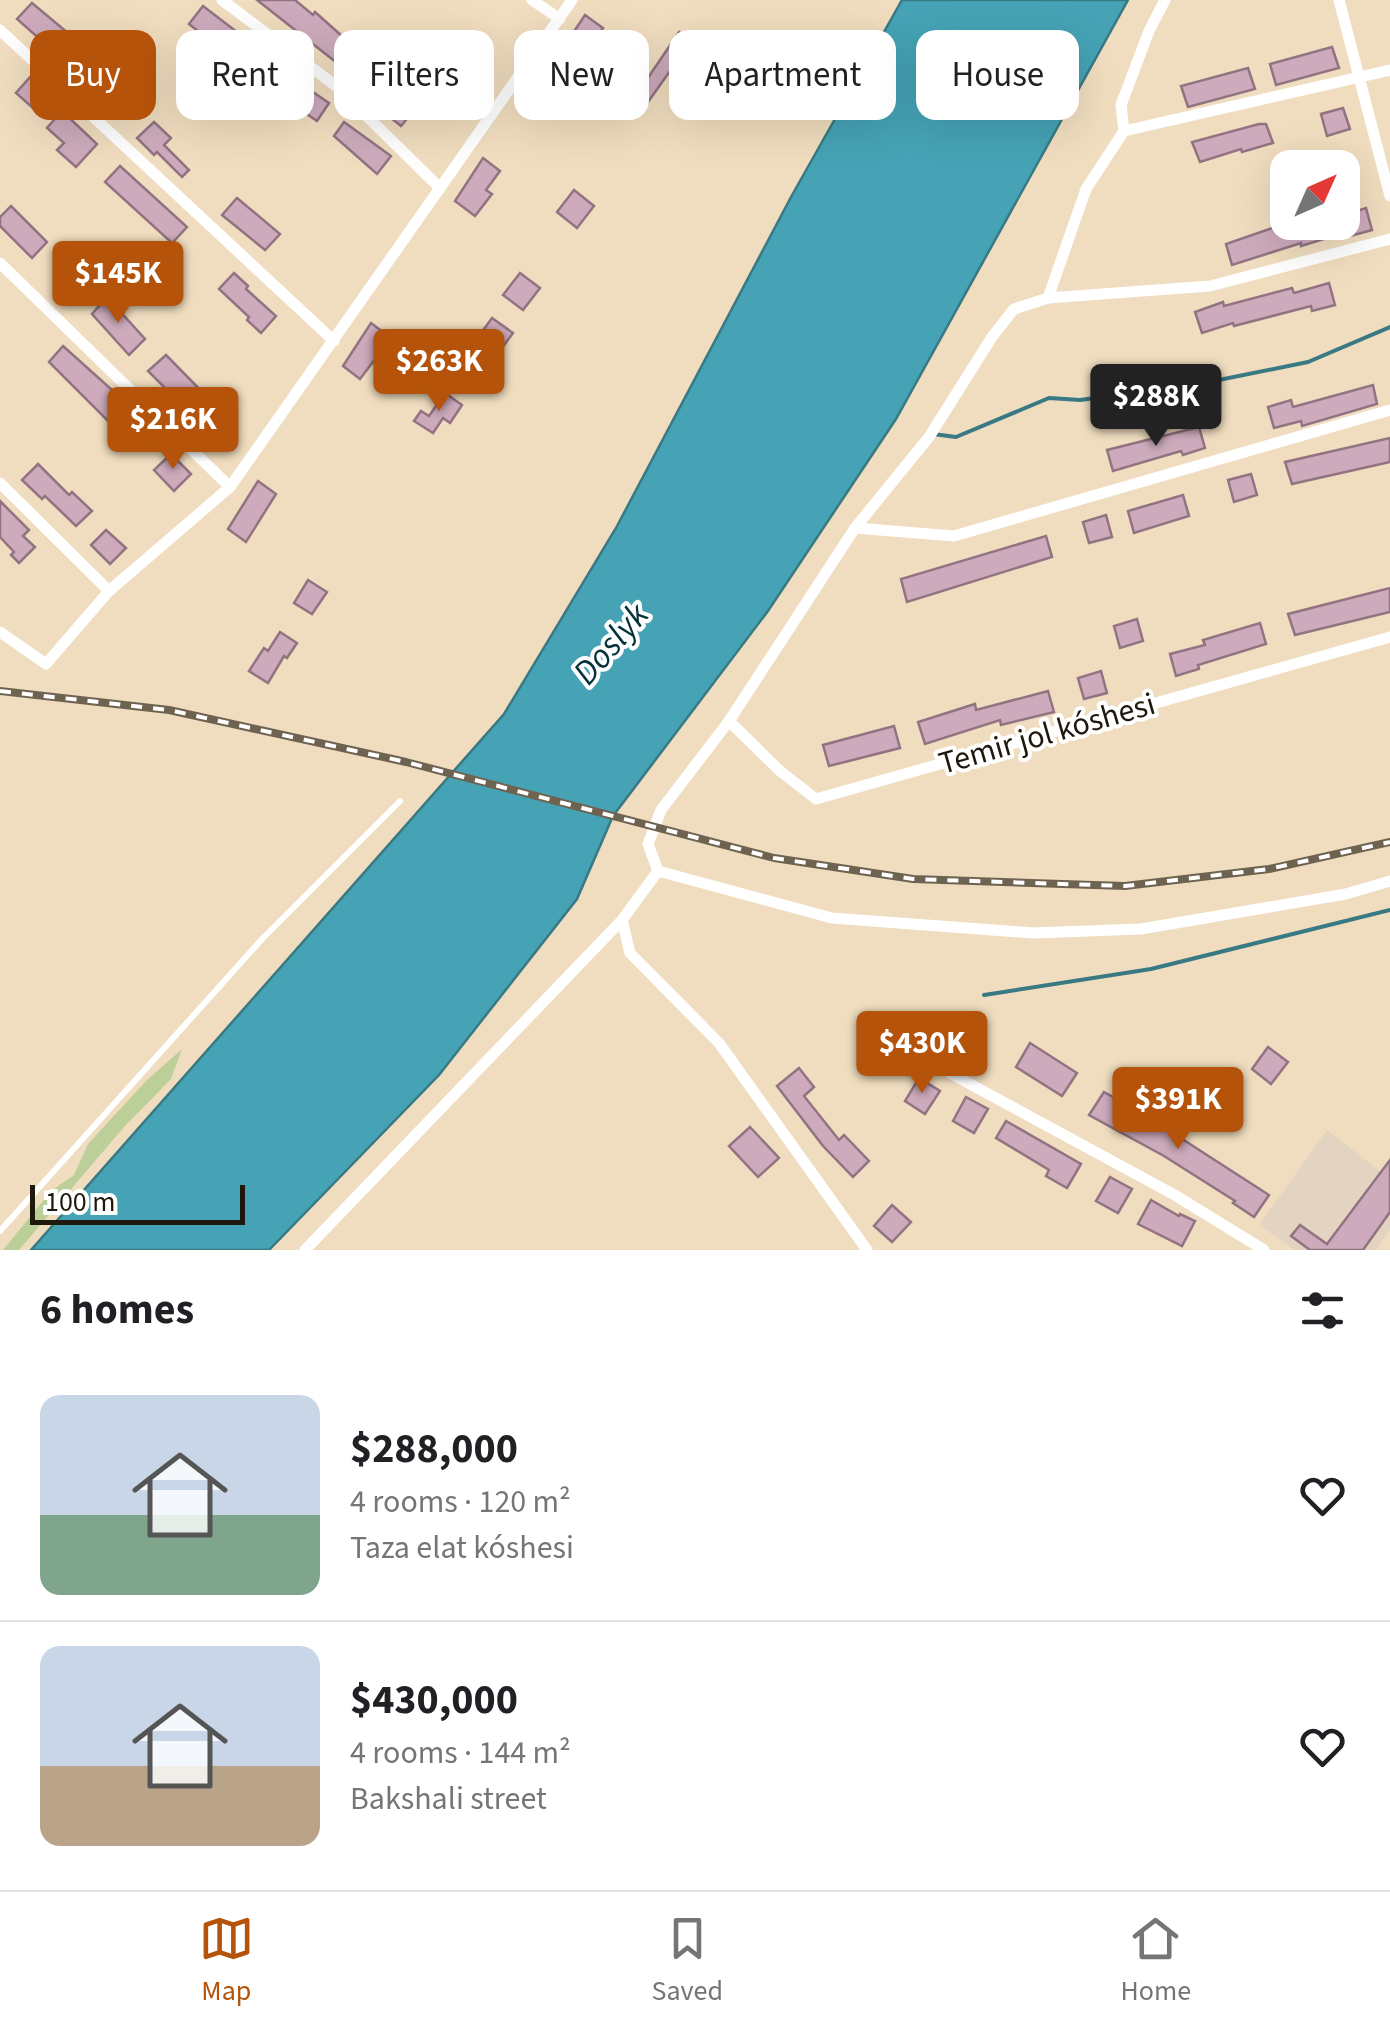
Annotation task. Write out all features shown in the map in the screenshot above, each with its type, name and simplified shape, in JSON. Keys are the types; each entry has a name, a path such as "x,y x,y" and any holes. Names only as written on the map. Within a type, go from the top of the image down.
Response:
{"street":[{"path":"222,0 336,86 440,188"},
{"path":"532,0 560,18"},
{"path":"0,632 46,664 109,590 230,487 572,0"},
{"path":"1048,298 1086,189 1124,132 1121,105 1165,0"},
{"path":"1339,0 1390,196"},
{"path":"0,30 334,341"},
{"path":"1124,132 1390,70"},
{"path":"658,871 648,844 661,810 729,721 855,528 929,437 992,336 1014,309 1048,298 1210,286 1390,240"},
{"path":"0,264 230,487"},
{"path":"855,528 954,536 1390,410"},
{"path":"0,482 109,590"},
{"name":"Temir jol kóshesi","path":"729,721 780,771 816,799 1390,638"},
{"path":"658,871 832,918 1033,933 1141,929 1346,894 1390,881"},
{"path":"305,1250 622,920 658,871"},
{"path":"622,920 630,953 719,1043 866,1250"},
{"path":"935,1065 1174,1194 1264,1250"}],"lane":[{"path":"0,1230 263,938 400,801"}],"shaded area":[{"path":"1327,1130 1390,1179 1390,1230 1376,1250 1295,1250 1259,1225"}],"green space":[{"path":"182,1049 171,1079 124,1127 19,1250 3,1250 51,1191 74,1175 88,1144 146,1081"}],"water":[{"name":"Doslyk","path":"902,0 1128,0 1079,88 1079,30 916,30 916,120 1062,120 896,419 768,611 613,816 577,899 439,1075 269,1250 31,1250 504,714 616,528 834,120 896,120 896,30 885,30"}],"building":[{"path":"257,0 295,0 313,15 315,12 335,30 334,61 314,45 314,30 295,30"},
{"path":"32,3 64,30 30,31 17,19"},
{"path":"203,6 234,30 197,30 189,24"},
{"path":"585,15 603,28 602,30 575,30"},
{"path":"669,47 669,72 649,101 649,76"},
{"path":"1332,47 1339,68 1276,85 1270,64"},
{"path":"1248,68 1255,89 1188,107 1181,86"},
{"path":"30,77 30,105 16,93"},
{"path":"314,93 329,103 317,121 314,119"},
{"path":"1343,108 1350,129 1327,136 1321,114"},
{"path":"54,120 72,120 97,144 76,167 57,150 64,143 47,128"},
{"path":"154,122 171,138 164,145 189,170 182,177 137,138"},
{"path":"344,122 391,156 377,174 334,136"},
{"path":"1266,124 1273,143 1200,162 1192,142"},
{"path":"483,158 500,171 486,190 492,194 475,216 455,201"},
{"path":"120,166 187,227 172,243 105,182"},
{"path":"574,190 594,206 577,228 557,212"},
{"path":"237,198 280,234 265,250 222,215"},
{"path":"11,206 47,242 32,258 0,226 0,217"},
{"path":"1366,208 1372,230 1360,233 1360,210"},
{"path":"1270,229 1270,240 1321,240 1232,265 1226,244"},
{"path":"72,270 91,290 80,301 58,285"},
{"path":"234,273 276,316 261,333 219,289"},
{"path":"520,273 540,288 523,310 503,295"},
{"path":"1329,283 1335,305 1312,311 1311,306 1202,333 1195,312 1223,302 1224,306 1292,288 1294,293"},
{"path":"107,297 145,339 129,355 92,314"},
{"path":"492,318 513,333 496,356 476,340"},
{"path":"371,323 391,338 360,379 343,366"},
{"path":"63,346 122,399 151,432 135,448 49,362"},
{"path":"166,355 225,415 209,432 148,371"},
{"path":"1373,385 1377,404 1302,426 1301,421 1274,428 1268,407 1291,400 1293,407"},
{"path":"445,393 462,405 450,423 443,418 433,433 414,421 421,411 429,416"},
{"path":"1199,427 1205,448 1113,471 1107,450"},
{"path":"1390,438 1390,462 1292,484 1285,462"},
{"path":"171,454 191,474 174,491 154,470"},
{"path":"38,464 69,495 72,492 92,511 76,526 22,480"},
{"path":"1251,474 1257,495 1234,502 1228,480"},
{"path":"258,481 276,494 246,542 228,529"},
{"path":"1183,495 1189,516 1134,533 1128,511"},
{"path":"0,501 29,530 23,536 35,547 19,563 0,537"},
{"path":"1106,515 1112,537 1089,543 1083,522"},
{"path":"106,530 126,548 110,564 91,545"},
{"path":"1046,536 1052,557 907,602 901,579"},
{"path":"308,580 327,592 312,614 294,603"},
{"path":"1390,588 1390,612 1295,635 1288,614"},
{"path":"1137,619 1143,641 1120,648 1114,626"},
{"path":"1260,623 1266,644 1176,676 1170,654"},
{"path":"280,632 297,643 268,683 249,671"},
{"path":"1101,671 1107,693 1084,699 1078,678"},
{"path":"1048,691 1054,712 1001,725 1000,720 925,744 918,722 975,704 976,710"},
{"path":"894,726 900,748 829,766 823,745"},
{"path":"1030,1043 1077,1073 1062,1096 1016,1067"},
{"path":"1268,1047 1288,1062 1271,1084 1252,1069"},
{"path":"799,1068 814,1087 804,1096 839,1140 844,1135 869,1161 853,1177 823,1146 777,1086"},
{"path":"919,1078 940,1091 925,1114 905,1101"},
{"path":"1104,1092 1178,1133 1269,1195 1254,1217 1164,1156 1089,1115"},
{"path":"966,1097 988,1109 974,1133 953,1121"},
{"path":"1006,1121 1081,1164 1067,1188 1046,1176 1049,1170 996,1138"},
{"path":"750,1127 779,1158 758,1177 729,1146"},
{"path":"1390,1160 1390,1212 1363,1250 1310,1250 1291,1236 1300,1225 1327,1244"},
{"path":"1110,1177 1132,1189 1118,1213 1096,1201"},
{"path":"1151,1200 1195,1221 1182,1246 1138,1224"},
{"path":"892,1205 911,1222 892,1242 874,1226"}],"waterway":[{"path":"933,434 956,437 1049,398 1080,400 1194,385 1308,362 1390,327"},
{"path":"984,995 1151,969 1390,910"}],"railway":[{"path":"0,691 169,710 406,762 774,858 913,879 1125,886 1269,869 1390,842"}]}
